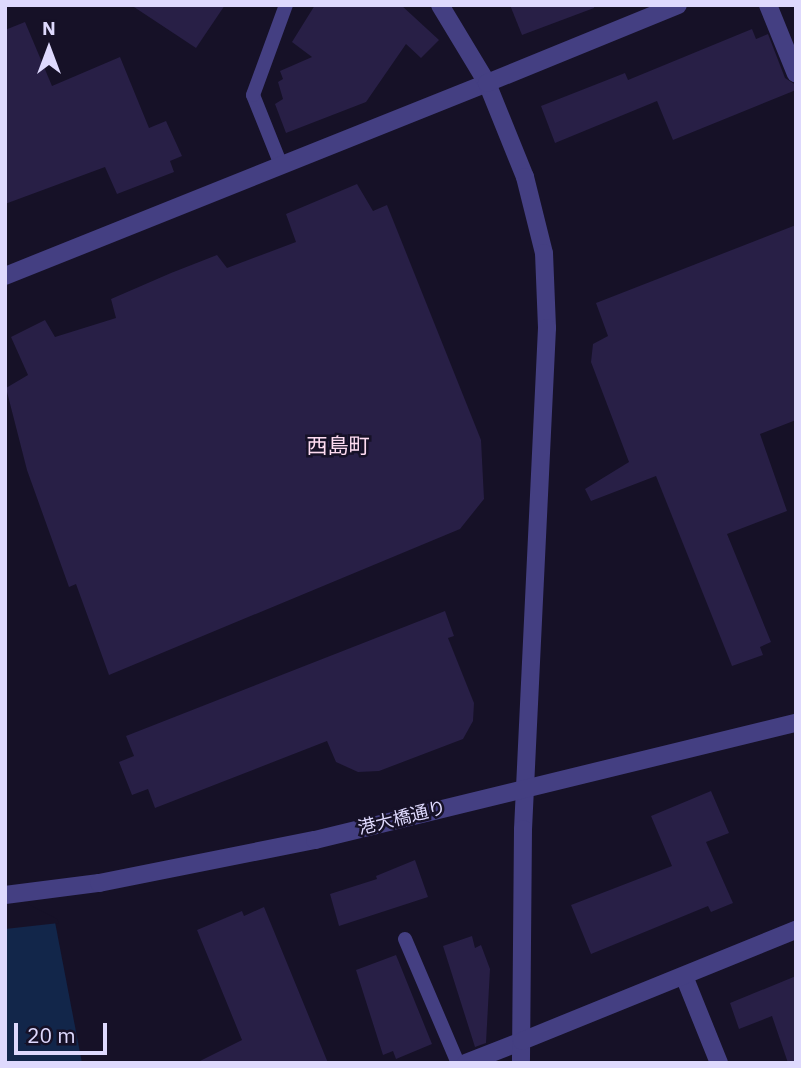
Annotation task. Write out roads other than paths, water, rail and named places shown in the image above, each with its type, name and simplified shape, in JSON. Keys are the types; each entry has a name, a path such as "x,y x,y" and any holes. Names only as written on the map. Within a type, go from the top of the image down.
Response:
{"street":[{"path":"440,5 487,83 524,177 545,265 547,328 525,787 521,1063"},
{"path":"5,276 678,5"},
{"path":"768,5 796,74"},
{"name":"港大橋通り","path":"5,895 99,883 315,840 796,723"},
{"path":"467,1063 796,930"},
{"path":"684,976 719,1063"}],"lane":[{"path":"281,165 253,95 286,5"},
{"path":"405,939 458,1063"}],"water":[{"path":"5,895 55,922 82,1063 5,1063"}],"district":[{"name":"西島町","path":"338,445"}]}
